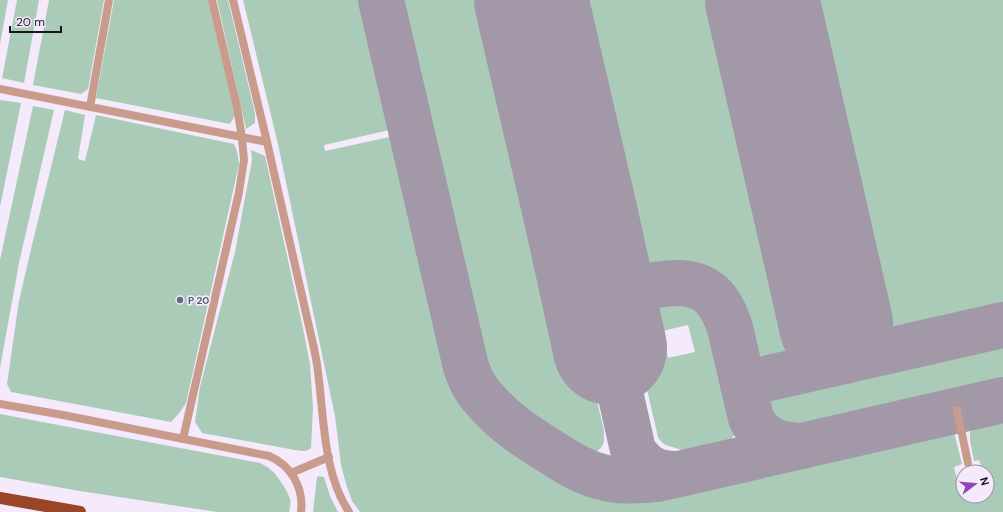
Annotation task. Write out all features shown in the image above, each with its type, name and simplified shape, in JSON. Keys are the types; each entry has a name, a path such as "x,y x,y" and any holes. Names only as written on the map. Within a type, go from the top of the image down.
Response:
{"highway":[{"path":"0,498 80,512"}],"lane":[{"path":"90,107 109,0"},
{"path":"183,439 239,192 244,160 237,107 212,0"},
{"path":"233,0 313,344 318,372 326,443 333,477 349,512"},
{"path":"0,89 267,142"},
{"path":"0,404 63,415 275,458 291,473 298,484 301,495 301,512"},
{"path":"957,410 968,463"},
{"path":"291,473 329,457"}],"green space":[{"path":"0,0 8,0 0,44"},
{"path":"17,0 39,0 24,83 2,78"},
{"path":"49,0 104,0 88,89 81,94 33,85"},
{"path":"114,0 208,0 235,115 230,124 96,98"},
{"path":"217,0 228,0 255,113 255,123 246,129"},
{"path":"243,0 368,0 398,128 324,145 325,151 399,135 452,363 458,383 466,397 475,408 485,419 506,437 584,486 596,491 617,495 638,495 952,424 962,464 955,464 954,467 955,504 995,504 995,464 980,464 979,460 974,461 970,433 972,427 981,418 1003,413 1003,512 360,512 352,501 341,465 335,416 278,144"},
{"path":"395,0 500,0 581,354 586,353 604,431 604,442 601,448 596,452 585,453 570,448 519,415 502,398 480,369"},
{"path":"564,0 1003,0 1003,388 837,425 784,427 780,425 758,394 743,321 731,293 721,283 700,270 674,266 659,269 636,268 628,266 624,261"},
{"path":"0,100 21,103 0,207"},
{"path":"33,106 54,110 19,263 0,368 0,260"},
{"path":"65,110 85,115 78,159 85,161 96,115 234,144 237,151 239,164 186,403 171,422 11,392 7,384 19,301"},
{"path":"251,150 265,156 310,364 313,408 311,448 306,451 202,433 195,422 200,387 235,252 252,160"},
{"path":"676,296 691,298 707,307 711,312 717,326 738,421 737,432 728,441 705,451 694,452 668,446 660,440 658,437 636,342 640,341 633,306","holes":["688,325 695,352 668,358 662,331"]},
{"path":"0,414 260,463 273,472 285,488 290,499 289,512 217,512 0,477"},
{"path":"317,477 324,477 330,496 338,512 313,512"}],"taxiway":[{"path":"381,0 466,367 476,389 493,409 517,429 542,446 577,468 591,474 625,481 651,480 1003,400"},
{"path":"590,259 600,279 604,283 611,286 631,287 677,283 697,286 712,295 722,309 730,328 751,418 755,426 766,437 779,443 803,446"},
{"path":"836,324 845,361"},
{"path":"743,384 1003,325"},
{"path":"610,348 633,450 641,461 656,471 676,474"}],"runway":[{"path":"531,0 610,348"},
{"path":"762,0 836,324"}],"place":[{"name":"P 20","path":"180,300"}]}
